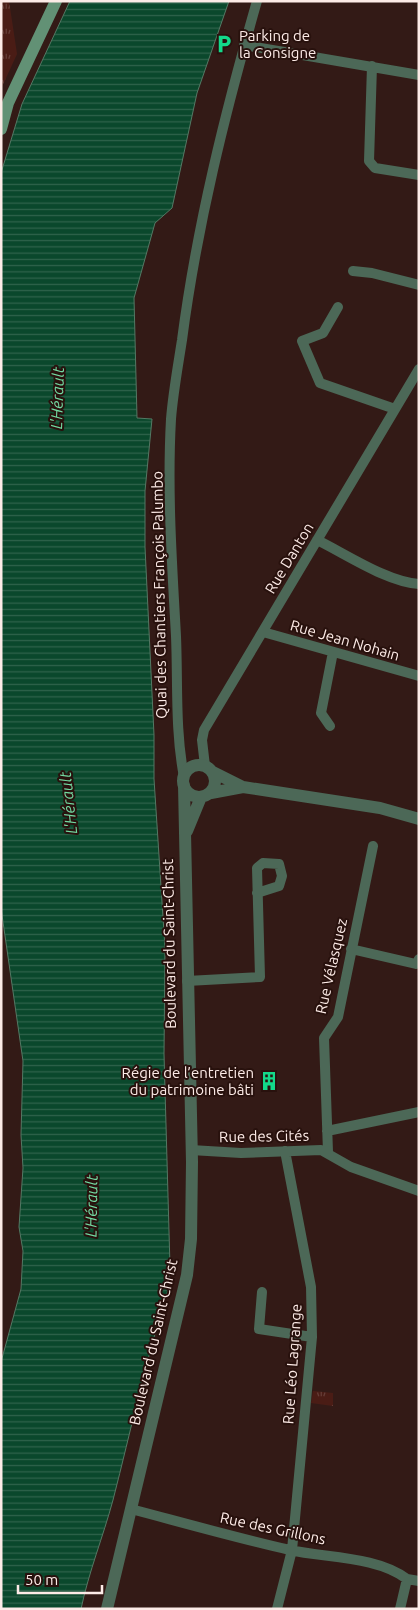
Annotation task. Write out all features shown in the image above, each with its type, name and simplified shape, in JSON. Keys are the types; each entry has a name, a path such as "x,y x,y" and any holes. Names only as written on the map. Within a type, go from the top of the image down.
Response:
{"main road":[{"path":"1,129 8,103 56,1"}],"street":[{"name":"Quai des Chantiers François Palumbo","path":"184,781 177,742 176,648 170,540 171,418 186,309 202,217 244,45 257,1"},
{"path":"244,45 419,75"},
{"path":"372,66 369,161 375,168 419,175"},
{"path":"353,272 372,273 419,285"},
{"path":"338,306 323,333 302,341 320,383 394,409"},
{"name":"Rue Danton","path":"209,769 202,740 204,730 419,369"},
{"path":"317,540 384,574 409,583 419,584"},
{"name":"Rue Jean Nohain","path":"263,632 419,676"},
{"path":"330,726 321,713 333,652"},
{"path":"243,787 206,795 188,793 184,781 190,768 194,766 209,769 243,787 380,808 419,819"},
{"path":"206,795 215,784 209,769"},
{"name":"Boulevard du Saint-Christ","path":"107,1609 187,1276 192,1209 186,981 184,781"},
{"name":"Boulevard du Saint-Christ","path":"184,838 206,795"},
{"name":"Rue Vélasquez","path":"328,1152 324,1038 338,1017 372,846"},
{"path":"186,981 260,977 257,893"},
{"path":"351,949 416,964 419,959"},
{"path":"327,1132 419,1112"},
{"name":"Rue des Cités","path":"191,1150 224,1153 315,1149 328,1152 351,1167 419,1190"},
{"name":"Rue Léo Lagrange","path":"277,1609 292,1550 312,1337 311,1287 285,1151"},
{"path":"262,1292 258,1330 312,1337"},
{"name":"Rue des Grillons","path":"131,1509 292,1550 351,1558 400,1573 407,1579 419,1580"},
{"path":"400,1609 407,1579"}],"green space":[{"path":"1,1 9,1 17,54 1,89"},
{"path":"313,1391 333,1393 333,1406 311,1403"}],"water":[{"name":"L'Hérault","path":"70,1 229,1 197,93 172,208 155,223 134,298 137,418 152,419 145,491 145,547 154,735 154,779 165,948 164,1054 170,1267 168,1290 146,1368 113,1500 81,1609 1,1609 1,1362 21,1289 23,1251 19,1227 23,1168 21,1135 23,1061 1,908 1,173 22,104"}],"place":[{"name":"Parking de la Consigne","path":"224,44"},
{"name":"Régie de l’entretien du patrimoine bâti","path":"269,1081"}]}
